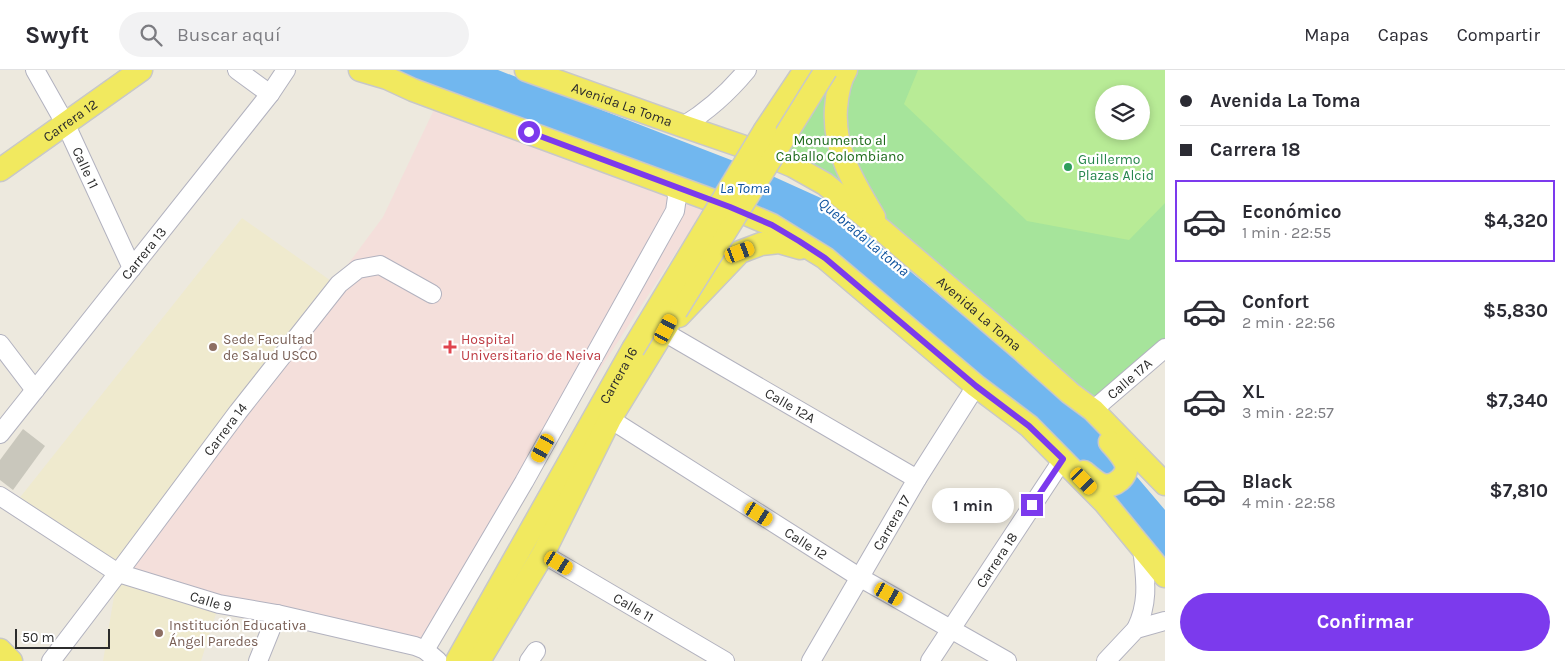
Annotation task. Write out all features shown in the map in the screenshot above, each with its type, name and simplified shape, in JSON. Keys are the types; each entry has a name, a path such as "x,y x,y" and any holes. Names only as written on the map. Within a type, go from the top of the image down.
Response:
{"main road":[{"name":"Carrera 12","path":"0,170 119,70"},
{"name":"Carrera 12","path":"0,153 62,119 142,70"},
{"path":"360,70 382,74 414,90 675,186 772,225 825,258 976,386 1098,482 1105,486 1118,481 1126,472 1125,462 1070,393"},
{"name":"Avenida La Toma","path":"526,70 762,153 793,166 825,184 884,232 1070,393 1093,410 1165,484"},
{"name":"Carrera 16","path":"457,661 633,349 765,130 806,70"},
{"name":"Carrera 16","path":"479,661 543,554 610,419 826,70"},
{"path":"846,70 842,76 837,96 835,120 838,142 853,182 884,232"},
{"path":"669,324 740,252 761,244 779,242 797,246 825,258"},
{"path":"1029,426 1105,503 1165,576"},
{"path":"0,650 11,661"}],"street":[{"name":"Calle 11","path":"35,70 62,119 132,268"},
{"path":"237,70 270,94"},
{"name":"Carrera 13","path":"0,434 270,94 286,70"},
{"path":"683,126 711,108 744,71"},
{"path":"432,655 524,482 675,211 677,197 675,186"},
{"name":"Carrera 14","path":"50,661 238,412 339,284 358,269 380,265 432,294"},
{"name":"Calle 12A","path":"669,324 917,479"},
{"path":"0,344 35,390"},
{"name":"Calle 17A","path":"1093,410 1165,348"},
{"name":"Carrera 17","path":"811,661 917,479 976,386"},
{"name":"Calle 12","path":"610,419 859,577 1007,661"},
{"name":"Carrera 18","path":"930,661 1063,459"},
{"name":"Calle 9","path":"0,496 118,573 219,604 278,614 432,655"},
{"path":"1106,661 1136,629 1144,608 1146,588 1142,547"},
{"name":"Calle 11","path":"543,554 725,661"},
{"path":"258,661 278,614"},
{"path":"1136,629 1165,621"}],"shaded area":[{"name":"Hospital Universitario de Neiva","path":"439,99 710,200 419,648 119,573 383,217"},
{"name":"Sede Facultad de Salud USCO","path":"242,218 334,283 219,604 201,661 103,661 118,573 14,505"}],"green space":[{"name":"Monumento al Caballo Colombiano","path":"846,70 1165,70 1165,348 1094,407 779,160 827,89"},
{"name":"Guillermo Plazas Alcid","path":"918,70 1165,70 1165,203 1129,240 1027,221 904,104"}],"water":[{"name":"La Toma","path":"388,70 498,70 770,175 823,199 1086,417 1165,510 1165,571 1069,458 812,238 730,207 460,95"}],"building":[{"path":"23,429 45,446 13,490 0,480 0,460"}],"place":[{"name":"Guillermo Plazas Alcid","path":"1068,167"},
{"name":"Sede Facultad de Salud USCO","path":"213,347"},
{"name":"Hospital Universitario de Neiva","path":"450,347"},
{"name":"Institución Educativa Ángel Paredes","path":"159,633"}],"route":[{"path":"529,132 744,213 772,225 825,258 976,386 1029,426 1063,459 1032,505"}],"water label":[{"name":"Quebrada La toma","path":"864,237"}]}
